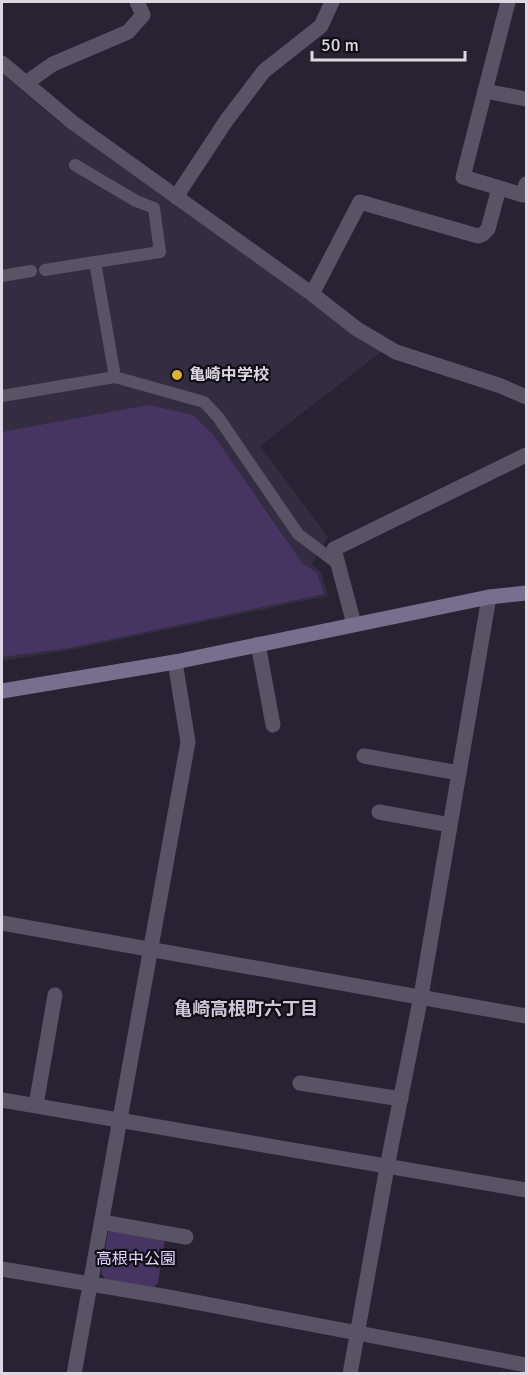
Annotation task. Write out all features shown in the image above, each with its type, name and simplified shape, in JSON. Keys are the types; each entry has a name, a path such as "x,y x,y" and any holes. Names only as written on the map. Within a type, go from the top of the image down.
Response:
{"street":[{"path":"26,83 53,64 128,32 143,15 137,2"},
{"path":"176,197 226,121 264,71 321,26 332,2"},
{"path":"508,2 463,177 523,195 526,184"},
{"path":"2,63 72,122 312,294 357,329 396,352 501,386 526,398"},
{"path":"485,91 526,99"},
{"path":"312,294 360,202 478,236 488,230 499,188"},
{"path":"354,624 334,549 526,455"},
{"path":"2,691 175,662 489,597 526,594"},
{"path":"350,1374 387,1167 421,996 489,597"},
{"path":"258,644 273,725"},
{"path":"74,1374 188,742 175,662"},
{"path":"364,756 459,773"},
{"path":"379,812 450,825"},
{"path":"2,922 526,1016"},
{"path":"36,1106 55,995"},
{"path":"300,1083 401,1099"},
{"path":"2,1100 526,1190"},
{"path":"102,1222 186,1237"},
{"path":"2,1269 168,1297 526,1365"}],"lane":[{"path":"45,270 160,252 154,208 136,201 75,165"},
{"path":"95,262 115,377"},
{"path":"2,276 31,272"},
{"path":"2,396 115,377 204,402 224,426 298,534 338,564"}],"shaded area":[{"name":"亀崎中学校","path":"2,73 55,119 365,343 382,351 260,446 328,537 312,564 321,572 328,596 70,650 2,661"}],"green space":[{"path":"149,405 193,415 214,436 302,563 317,573 324,594 69,648 2,657 2,432"},
{"name":"高根中公園","path":"113,1229 165,1239 158,1283 154,1287 105,1279 101,1273 108,1232"}],"place":[{"name":"亀崎中学校","path":"177,375"}],"district":[{"name":"亀崎高根町六丁目","path":"246,1009"}]}
